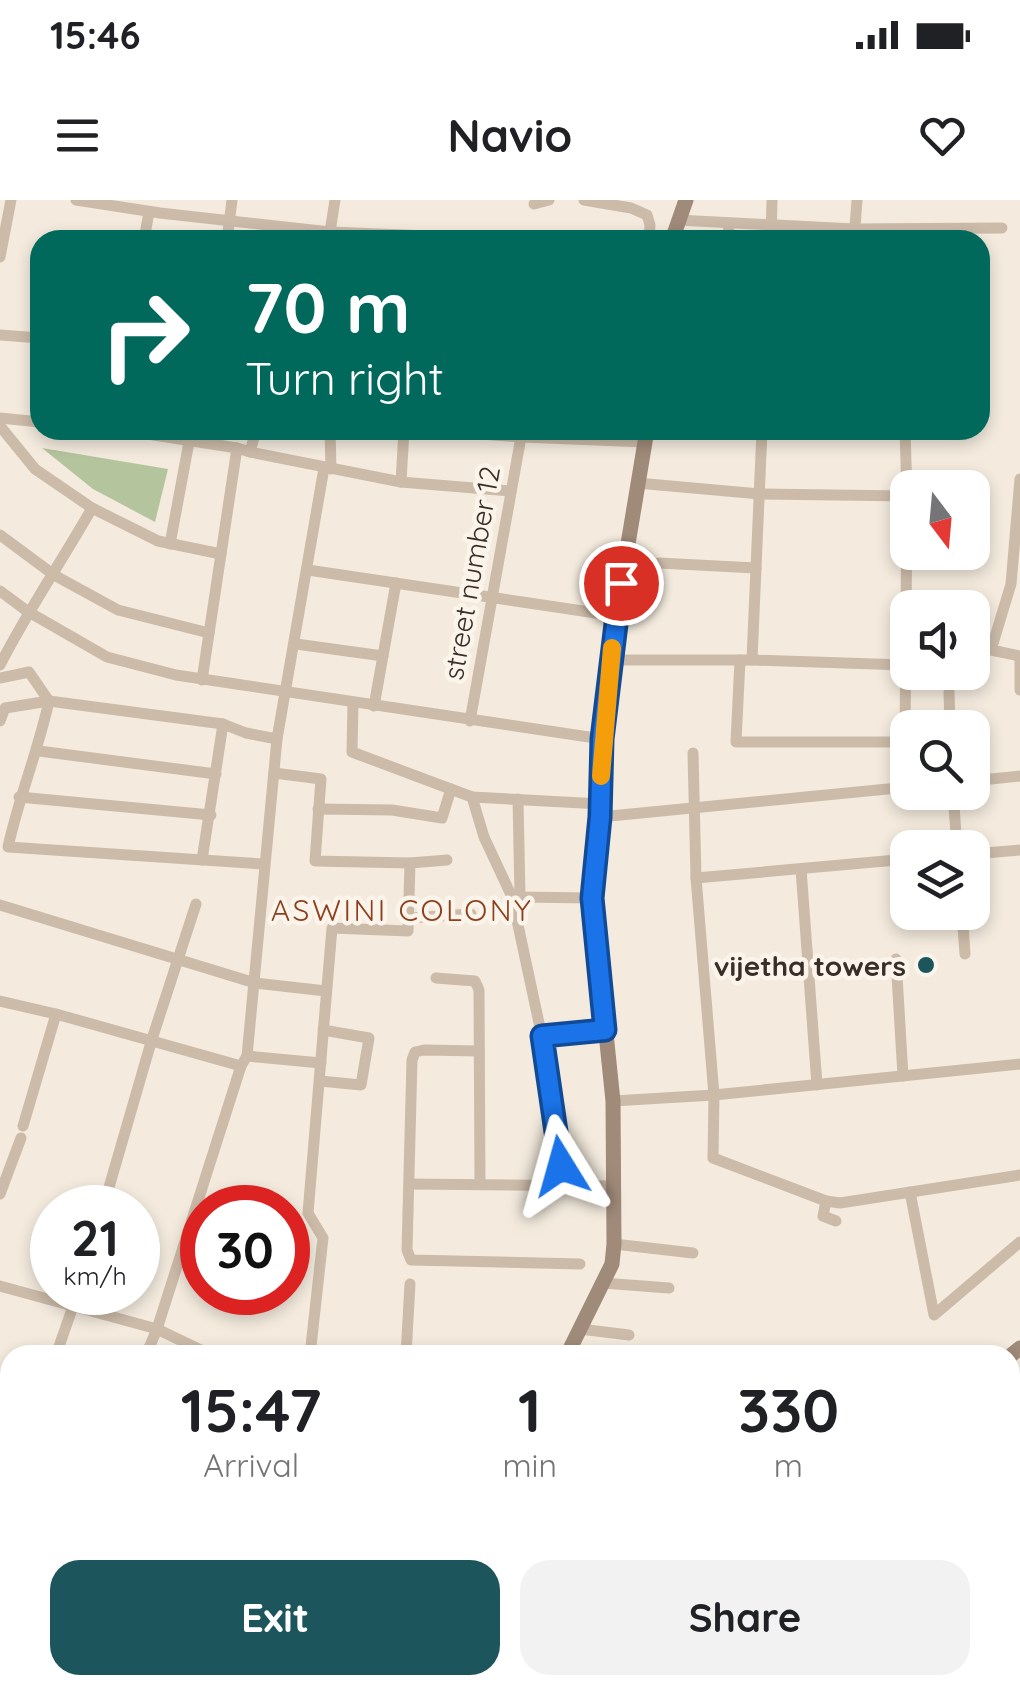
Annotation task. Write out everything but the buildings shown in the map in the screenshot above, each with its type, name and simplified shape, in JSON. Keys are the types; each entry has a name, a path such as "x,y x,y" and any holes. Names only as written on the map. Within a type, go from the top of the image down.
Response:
{"main road":[{"path":"674,230 686,200"},
{"path":"572,1345 612,1264 614,1244 612,1102 592,898 602,739 616,616 645,440"}],"street":[{"path":"0,257 10,200"},
{"path":"76,200 157,208 278,230"},
{"path":"228,230 232,200"},
{"path":"330,230 335,200"},
{"path":"534,204 549,200"},
{"path":"584,200 631,208 647,215 649,230"},
{"path":"772,200 772,230"},
{"path":"854,230 857,200"},
{"path":"677,220 818,230"},
{"path":"729,230 730,224"},
{"path":"953,230 1002,228"},
{"path":"0,335 30,337"},
{"path":"0,422 30,422"},
{"path":"0,422 35,469 92,508 158,542 221,554"},
{"path":"179,440 401,482 512,491"},
{"path":"250,452 253,440"},
{"path":"150,1345 244,1061 278,739 328,469 329,440"},
{"path":"401,482 403,440"},
{"name":"street number 12","path":"470,721 520,440"},
{"path":"762,440 756,568 736,742 904,742 905,690"},
{"path":"905,440 907,470"},
{"path":"170,544 190,442"},
{"path":"202,680 237,448"},
{"path":"1020,479 1016,584 991,650 1020,656 1020,690"},
{"path":"638,482 760,494 890,496"},
{"path":"0,665 28,611 92,508"},
{"path":"0,535 54,574 118,610 209,633"},
{"path":"659,563 756,568"},
{"path":"308,570 616,616"},
{"path":"374,706 396,583"},
{"path":"0,590 28,611 108,657 202,680 286,694 602,739"},
{"path":"296,644 383,656"},
{"path":"611,660 890,665"},
{"path":"0,678 29,672 50,701 38,751 18,798 8,847 263,864"},
{"path":"949,692 950,710"},
{"path":"0,720 5,708 50,701 223,724 278,739"},
{"path":"353,703 352,752 472,796 600,810 694,808 890,789"},
{"path":"202,860 223,724"},
{"path":"38,751 216,774"},
{"path":"692,753 696,878 714,1096 712,1158 840,1203 1020,1174"},
{"path":"274,773 321,779 315,861 448,860"},
{"path":"990,779 1020,776"},
{"path":"318,809 392,810 442,818 451,789"},
{"path":"472,796 484,837 516,897"},
{"path":"18,798 211,815"},
{"path":"518,799 516,897 561,1166"},
{"path":"990,852 1020,850"},
{"path":"696,878 890,862"},
{"path":"311,1345 323,1238 308,1213 332,928 408,931 410,863"},
{"path":"801,869 816,1085"},
{"path":"516,897 592,898"},
{"path":"110,1185 196,904"},
{"path":"0,905 255,984 326,991"},
{"path":"410,918 470,914"},
{"path":"963,930 965,954"},
{"path":"896,959 903,1076"},
{"path":"436,978 475,981 480,990 480,1184"},
{"path":"0,1001 244,1061 321,1063"},
{"path":"0,1194 56,1014"},
{"path":"320,1081 360,1085 369,1038 323,1030"},
{"path":"542,1036 605,1030"},
{"path":"479,1051 415,1052 412,1060 407,1250 411,1260 580,1264"},
{"path":"612,1102 714,1096 1020,1064"},
{"path":"410,1184 614,1186"},
{"path":"910,1192 934,1315 1020,1242"},
{"path":"826,1201 823,1216 836,1221"},
{"path":"614,1244 693,1253"},
{"path":"407,1345 410,1284"},
{"path":"602,1284 669,1288"},
{"path":"0,1288 30,1292"},
{"path":"60,1345 70,1315"},
{"path":"122,1315 191,1345"},
{"path":"580,1328 629,1335"}],"green space":[{"path":"42,448 168,469 155,522 93,489"}],"slow traffic":[{"path":"601,776 612,648"}],"place":[{"name":"vijetha towers","path":"926,965"}],"district":[{"name":"ASWINI COLONY","path":"402,910"}],"route":[{"path":"561,1166 542,1036 605,1030 592,898 602,739 621,583"}]}
